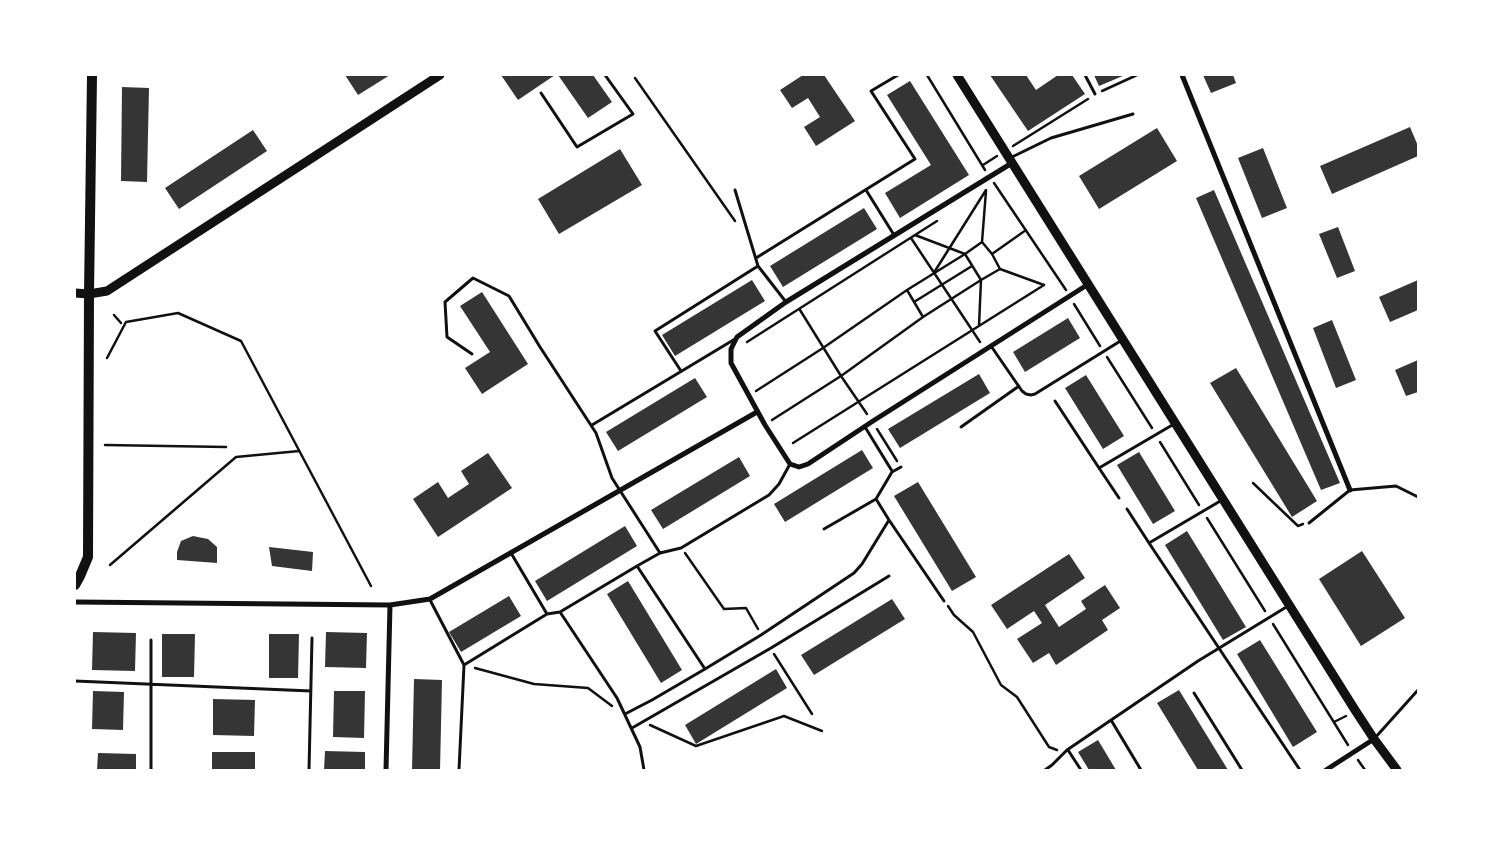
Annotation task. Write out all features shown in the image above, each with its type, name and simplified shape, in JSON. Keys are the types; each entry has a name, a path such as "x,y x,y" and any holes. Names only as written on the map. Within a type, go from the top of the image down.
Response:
{"main road":[{"path":"75,585 88,557 92,75"}],"street":[{"path":"75,293 89,294 108,291 440,75"},
{"path":"957,75 1087,285 1374,739 1397,770"},
{"path":"1182,75 1350,490"},
{"path":"1009,157 990,177 792,298 737,337 731,349 731,363 764,425 790,464 799,467 808,464 1087,285"},
{"path":"75,602 390,605 430,599 757,412"},
{"path":"386,770 390,605"},
{"path":"1326,770 1374,739"}],"lane":[{"path":"541,93 577,147 633,114 605,75"},
{"path":"756,258 915,159 871,91 898,75"},
{"path":"1085,75 1095,94"},
{"path":"1009,157 1051,138 1133,114"},
{"path":"735,190 758,266 786,302"},
{"path":"866,190 894,235"},
{"path":"681,371 655,330 758,266"},
{"path":"472,354 447,337 445,302 473,278 509,296 540,347 592,425 612,478 660,553"},
{"path":"592,425 737,337"},
{"path":"990,346 1019,386 1026,394 1031,395 1036,394 1122,340"},
{"path":"961,427 1019,386"},
{"path":"1055,401 1119,498"},
{"path":"1099,468 1175,423"},
{"path":"865,427 892,472"},
{"path":"464,665 547,614 560,612 660,553 681,548 769,495 779,484 790,464"},
{"path":"824,529 876,499 892,472 901,467"},
{"path":"1309,523 1350,490 1396,486 1418,497"},
{"path":"876,499 888,520 944,601"},
{"path":"1149,543 1223,499"},
{"path":"1127,509 1300,770"},
{"path":"625,714 761,635 854,573 862,564 888,520"},
{"path":"510,553 547,614"},
{"path":"637,566 705,669"},
{"path":"632,728 771,648 890,576"},
{"path":"430,599 464,665 460,770"},
{"path":"1045,770 1067,750 1111,720 1218,649 1290,605"},
{"path":"560,612 617,698 640,746 644,770"},
{"path":"309,770 312,638"},
{"path":"150,770 151,640"},
{"path":"75,681 311,690"},
{"path":"1374,739 1418,690"},
{"path":"1194,693 1242,770"},
{"path":"1111,720 1141,770"},
{"path":"1067,750 1081,770"}],"path":[{"path":"928,75 990,177 1104,351 1365,770"},
{"path":"983,165 1009,157 1095,94 1137,75"},
{"path":"635,78 735,221"},
{"path":"978,195 995,184"},
{"path":"793,443 1044,285 1000,269 992,254 982,242 986,190"},
{"path":"934,273 986,190"},
{"path":"740,346 939,220"},
{"path":"905,229 985,349"},
{"path":"992,254 1026,230"},
{"path":"915,235 965,254 981,280 979,326"},
{"path":"748,396 982,242"},
{"path":"914,302 972,266"},
{"path":"764,425 841,376 923,317 1000,269"},
{"path":"907,290 923,317"},
{"path":"792,298 901,467"},
{"path":"107,358 126,322 178,313 241,341 371,586"},
{"path":"114,315 121,323"},
{"path":"105,445 226,447"},
{"path":"110,565 236,457 300,451"},
{"path":"1253,482 1298,526 1309,523"},
{"path":"681,548 724,609 746,608"},
{"path":"944,601 954,615 973,632 1001,685 1017,697 1049,747 1057,750 1067,750"},
{"path":"464,665 534,684 588,688 625,714"},
{"path":"781,666 812,714"},
{"path":"642,722 696,746 784,716 822,731"}],"building":[{"path":"345,75 390,75 358,95"},
{"path":"501,75 555,75 518,100"},
{"path":"558,75 593,75 612,102 588,118"},
{"path":"803,75 824,75 855,121 816,146 804,127 820,117 808,98 792,108 780,90"},
{"path":"990,75 1026,75 1036,90 1058,75 1072,75 1085,94 1028,131"},
{"path":"1094,75 1125,75 1099,86"},
{"path":"1203,75 1233,75 1236,83 1211,93"},
{"path":"910,81 969,175 900,218 885,193 931,165 887,95"},
{"path":"122,87 149,88 147,182 121,181"},
{"path":"1410,127 1418,146 1418,156 1332,194 1320,166"},
{"path":"1157,128 1177,161 1099,209 1079,176"},
{"path":"253,130 267,151 179,209 165,188"},
{"path":"1263,148 1287,208 1262,218 1238,158"},
{"path":"620,149 642,185 559,234 538,199"},
{"path":"1214,190 1340,483 1321,490 1196,198"},
{"path":"864,208 877,229 783,287 770,266"},
{"path":"1338,227 1355,271 1337,278 1319,234"},
{"path":"752,280 765,301 675,356 662,335"},
{"path":"1418,280 1418,310 1390,322 1379,297"},
{"path":"482,292 528,364 482,394 465,368 490,352 460,306"},
{"path":"1068,318 1080,338 1025,372 1013,352"},
{"path":"1332,320 1356,380 1336,388 1313,328"},
{"path":"1418,360 1418,392 1406,396 1395,370"},
{"path":"1236,368 1317,501 1292,517 1210,383"},
{"path":"979,374 990,393 900,448 888,429"},
{"path":"1086,375 1124,436 1103,449 1065,388"},
{"path":"695,378 707,397 618,451 606,432"},
{"path":"862,450 873,468 785,522 774,504"},
{"path":"1139,452 1175,511 1153,524 1117,465"},
{"path":"488,453 512,488 438,537 413,499 438,482 448,498 469,484 461,471"},
{"path":"739,457 750,476 663,529 651,510"},
{"path":"918,482 976,577 952,591 894,496"},
{"path":"625,526 637,546 547,601 535,581"},
{"path":"1187,531 1246,627 1223,640 1165,545"},
{"path":"193,536 208,539 217,547 217,563 177,560 177,552 181,541"},
{"path":"269,547 313,552 312,571 272,566"},
{"path":"1362,551 1405,618 1361,646 1319,579"},
{"path":"1069,554 1085,578 1045,605 1059,627 1086,609 1081,601 1105,585 1120,608 1102,620 1108,630 1056,665 1049,653 1033,663 1017,639 1042,623 1034,611 1007,629 991,605"},
{"path":"628,581 682,670 661,683 607,594"},
{"path":"509,596 521,616 461,652 449,632"},
{"path":"892,599 905,619 814,675 801,655"},
{"path":"93,632 136,633 135,671 92,670"},
{"path":"326,632 367,633 366,668 325,667"},
{"path":"162,634 195,634 194,677 162,677"},
{"path":"269,634 299,634 298,678 269,678"},
{"path":"1260,640 1317,732 1293,747 1237,654"},
{"path":"776,669 787,688 696,744 685,725"},
{"path":"414,679 442,680 440,770 412,770"},
{"path":"1179,690 1228,770 1198,770 1157,703"},
{"path":"93,691 124,692 123,730 92,729"},
{"path":"334,691 365,691 364,738 333,737"},
{"path":"213,699 255,700 254,736 213,735"},
{"path":"1098,740 1116,770 1089,770 1078,752"},
{"path":"325,751 365,752 365,770 324,770"},
{"path":"212,752 255,752 255,770 212,770"},
{"path":"98,753 136,754 136,770 97,770"}]}
